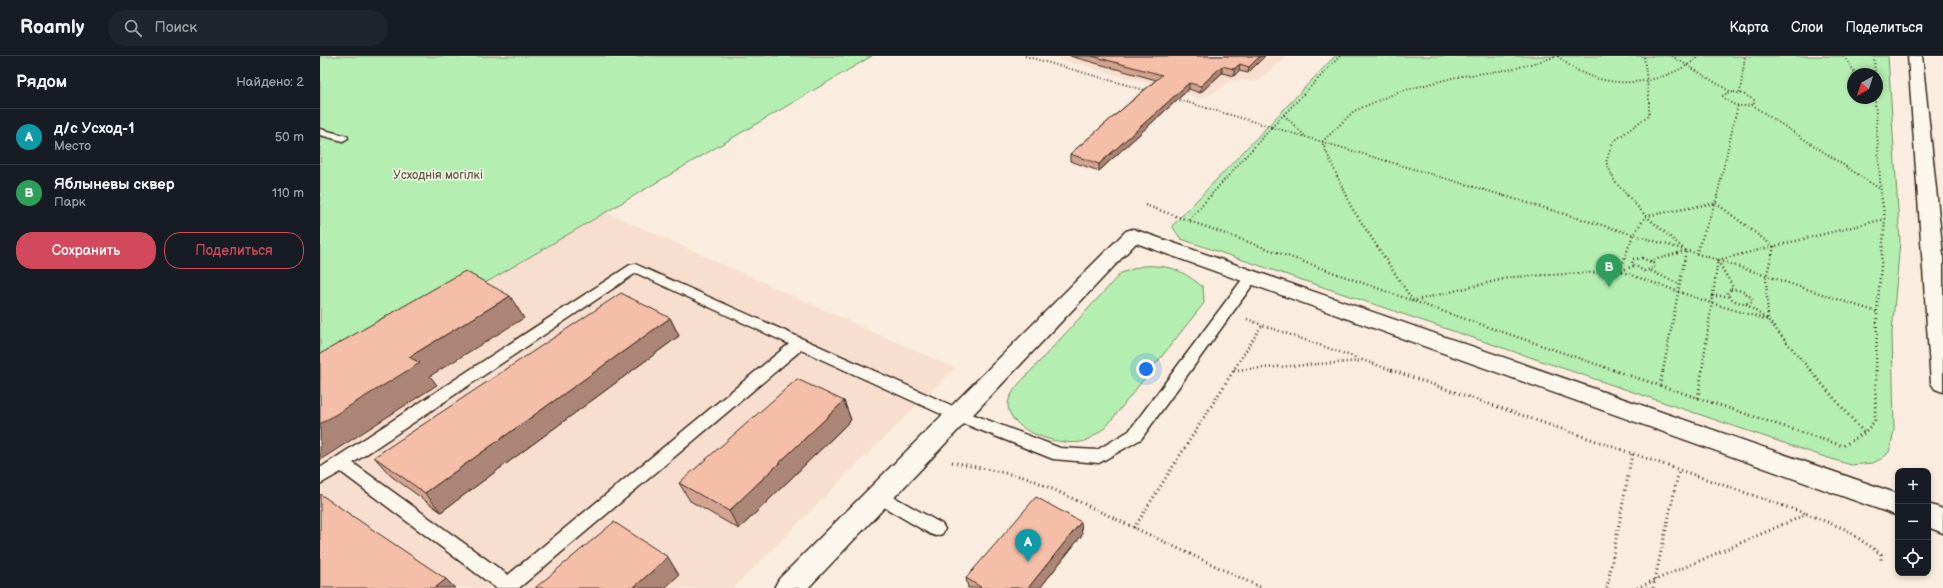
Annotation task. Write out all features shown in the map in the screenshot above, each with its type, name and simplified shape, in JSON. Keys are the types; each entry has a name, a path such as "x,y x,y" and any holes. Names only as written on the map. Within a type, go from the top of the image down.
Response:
{"street":[{"path":"1915,56 1939,278 1943,383"},
{"path":"789,588 916,455 958,415 1133,235 1895,504"},
{"path":"1931,516 1943,521"}],"lane":[{"path":"320,132 343,138"},
{"path":"320,477 635,268 958,415 1059,454 1099,457 1135,435 1252,276"},
{"path":"341,463 507,587 800,343"},
{"path":"878,494 936,529"}],"path":[{"path":"1025,56 1152,92"},
{"path":"1189,220 1272,127 1340,56"},
{"path":"1322,142 1354,111 1398,92 1456,77 1513,69 1558,56 1564,64 1589,76 1617,81 1647,81 1673,74 1700,56"},
{"path":"1644,56 1649,98 1648,115 1613,142 1606,162 1615,182 1646,216 1686,251"},
{"path":"1672,56 1731,92"},
{"path":"1740,93 1745,56"},
{"path":"1844,56 1852,68"},
{"path":"1874,56 1875,68"},
{"path":"1752,105 1755,102 1752,98 1740,93 1731,92 1725,94 1724,98 1738,105 1752,105 1880,189"},
{"path":"1174,98 1718,260 1766,277 1877,312"},
{"path":"1145,205 1413,301 1660,386 1843,446 1864,433 1875,420 1877,312 1886,219 1880,189 1875,104"},
{"path":"1696,254 1716,203 1738,105"},
{"path":"1284,115 1305,137"},
{"path":"1322,142 1350,205 1413,301"},
{"path":"1620,271 1633,235 1646,216 1716,203 1774,247"},
{"path":"1718,260 1886,219"},
{"path":"1768,320 1766,277 1774,247"},
{"path":"1680,284 1651,271 1644,271 1634,266 1631,262 1635,258 1642,258 1650,261 1686,251"},
{"path":"1660,386 1686,251"},
{"path":"1718,260 1734,289"},
{"path":"1698,398 1718,260"},
{"path":"1650,261 1654,268 1651,271"},
{"path":"1413,301 1512,277 1620,271 1634,266"},
{"path":"1620,271 1711,303 1768,320"},
{"path":"1728,296 1729,290 1734,289 1743,291 1750,295 1752,300 1752,302 1746,304"},
{"path":"1712,296 1728,296 1734,301 1746,304 1768,320 1864,433"},
{"path":"1134,528 1262,325 1806,514 1845,529 1881,554 1881,560"},
{"path":"1233,370 1365,361"},
{"path":"1607,588 1632,454"},
{"path":"916,455 1029,478 1262,588"},
{"path":"1654,588 1678,470"},
{"path":"1638,588 1806,514"}],"shaded area":[{"path":"1050,56 1285,56 1259,81 1232,80 1209,95 1200,98"},
{"path":"606,212 954,368 733,588 320,588 320,381"}],"green space":[{"name":"Усходнія могілкі","path":"320,56 872,56 320,380"},
{"path":"1335,56 1888,56 1900,241 1892,333 1894,430 1889,452 1883,458 1873,463 1851,465 1181,239 1172,226"},
{"path":"1142,266 1168,267 1188,276 1203,287 1204,303 1106,427 1085,441 1076,443 1051,440 1026,430 1017,423 1010,414 1008,402 1016,387 1121,273"}],"building":[{"path":"1092,56 1260,56 1249,67 1240,64 1234,69 1222,66 1201,86 1189,83 1099,164 1070,154 1162,75"},
{"path":"465,271 510,296 409,357 420,363 320,424 320,354"},
{"path":"621,293 670,318 425,493 374,457"},
{"path":"797,379 844,401 729,511 679,483"},
{"path":"320,494 446,579 435,588 320,588"},
{"path":"1036,497 1081,522 1028,588 982,588 966,578"},
{"path":"614,522 668,557 633,588 535,588"}],"place":[{"name":"Яблыневы сквер","path":"1609,287"},
{"name":"д/с Усход-1","path":"1028,562"}]}
